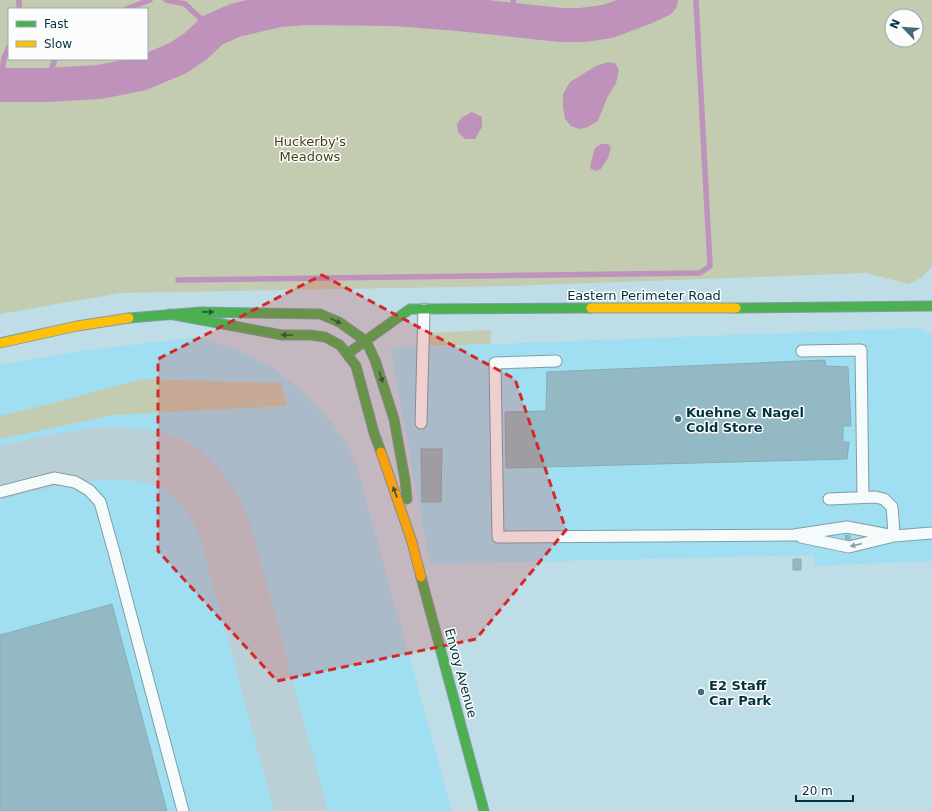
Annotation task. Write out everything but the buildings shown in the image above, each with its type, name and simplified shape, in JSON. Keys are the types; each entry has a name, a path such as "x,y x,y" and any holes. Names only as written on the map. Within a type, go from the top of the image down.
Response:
{"street":[{"name":"Eastern Perimeter Road","path":"347,354 410,309 932,306"},
{"path":"0,343 77,326 123,319 202,312 320,314 339,322 366,341"},
{"path":"169,314 282,335 310,335 325,337 340,345 347,354"},
{"name":"Envoy Avenue","path":"366,341 375,360 394,419 405,480 412,542"},
{"name":"Envoy Avenue","path":"347,354 356,366 374,433 412,542 484,811"}],"lane":[{"path":"421,423 424,309"},
{"path":"802,351 861,350 863,497"},
{"path":"556,361 496,363 498,537 794,535 847,527 894,536"},
{"path":"0,492 54,478 75,482 89,490 100,502 183,811"},
{"path":"829,499 863,497 884,499 892,507 894,536"},
{"path":"794,535 849,547 894,536 932,533"}],"highlighted area":[{"path":"322,275 515,379 566,530 476,639 277,681 158,551 158,359"}],"shaded area":[{"path":"608,62 615,63 619,70 616,83 607,98 598,121 588,127 579,129 571,126 565,119 563,94 570,82 596,66"},
{"path":"472,112 482,117 482,127 475,139 465,139 458,132 457,124 461,118"},
{"path":"601,144 608,144 611,148 608,158 601,169 595,171 590,168 591,162 595,148"},
{"path":"918,328 932,335 932,561 815,566 814,555 430,564 390,348"},
{"path":"197,337 237,350 274,368 305,394 326,415 343,439 356,464 452,811 167,811 112,605 0,635 0,365 81,351"}],"green space":[{"name":"Huckerby's Meadows","path":"0,0 932,0 932,267 922,277 909,284 866,273 509,286 120,293 0,314"},
{"path":"491,330 490,344 425,346 426,333"},
{"path":"142,379 281,383 287,406 114,415 0,439 0,416"}],"waterway":[{"path":"19,0 19,8"},
{"path":"129,8 150,0"},
{"path":"166,0 185,4 213,30"},
{"path":"258,15 260,0"},
{"path":"395,9 396,0"},
{"path":"513,0 516,20"},
{"path":"0,85 46,85 99,82 140,74 178,58 196,46 213,30 236,20 280,10 304,8 395,9 561,25 581,25 609,21 661,0"},
{"path":"178,280 700,273 710,266 696,0"},
{"path":"0,83 4,58 8,49"},
{"path":"46,85 55,60"}],"taxiway":[{"path":"0,473 45,462 96,454 122,453 158,458 173,464 182,469 201,488 217,511 227,537 301,811"}],"traffic: fast":[{"path":"736,308 932,306"},
{"path":"347,354 410,309 591,308"},
{"path":"129,318 201,312 320,314 339,322 366,341 375,360 394,419 407,499"},
{"path":"169,314 282,335 310,335 325,337 340,345 356,366 374,433 381,452"},
{"path":"421,577 484,811"}],"traffic: slow":[{"path":"591,308 736,308"},
{"path":"0,343 77,326 129,318"},
{"path":"381,452 412,542 421,577"}],"place":[{"name":"Kuehne & Nagel Cold Store","path":"678,419"},
{"name":"E2 Staff Car Park","path":"701,692"}]}
